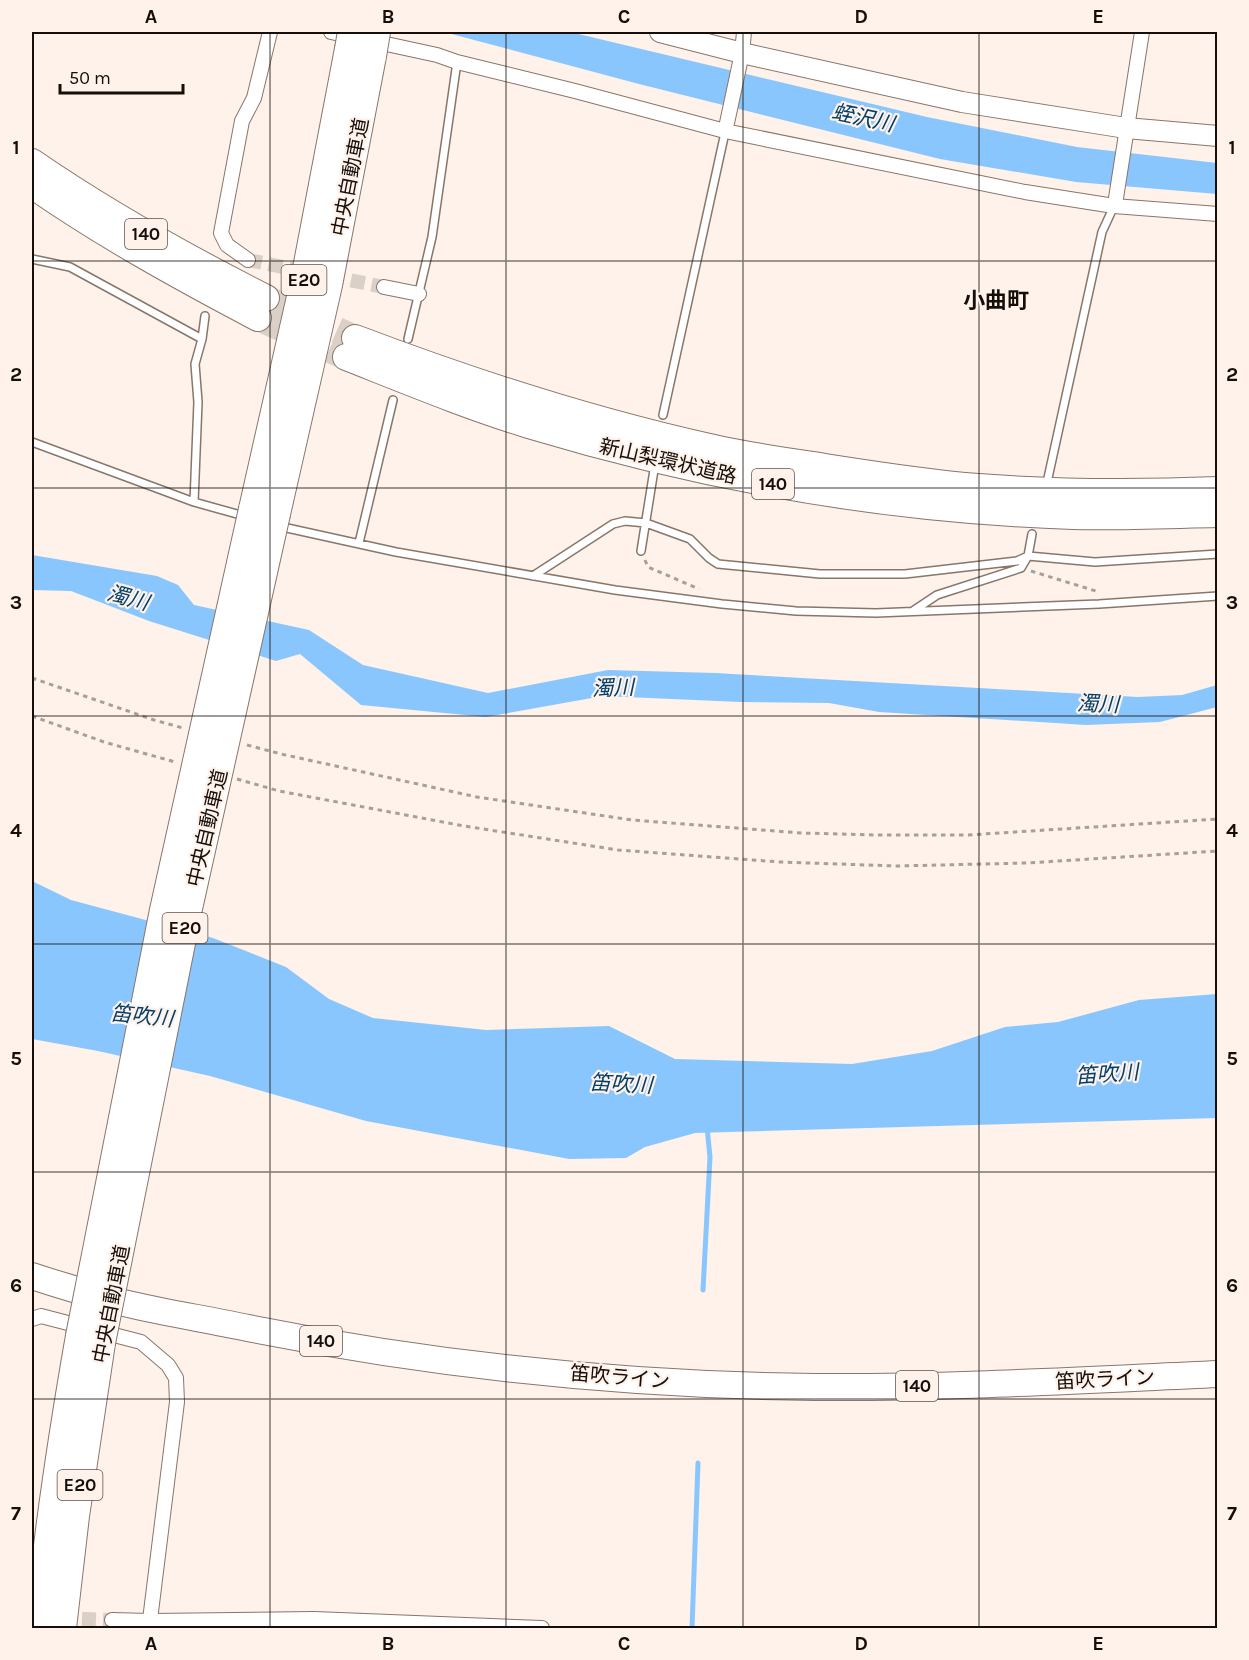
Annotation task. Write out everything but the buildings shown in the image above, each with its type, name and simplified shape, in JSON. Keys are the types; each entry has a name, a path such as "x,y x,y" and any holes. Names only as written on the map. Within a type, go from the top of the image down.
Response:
{"highway":[{"name":"中央自動車道","path":"38,1629 63,1425 91,1340 188,913 264,517 344,37"},
{"name":"中央自動車道","path":"264,517 329,285 375,44"},
{"name":"140","path":"32,162 122,220 195,261 262,308 183,279 110,236 32,185"},
{"name":"新山梨環状道路","path":"1218,490 1067,492 976,487 892,477 722,450 619,425 531,400 440,370 351,348 434,392 527,424 613,449 700,470 791,487 977,511 1074,516 1218,514"},
{"name":"笛吹ライン","path":"32,1276 125,1303 284,1335 417,1356 616,1378 703,1384 814,1387 1052,1382 1218,1374"},
{"name":"中央自動車道","path":"63,1629 76,1516 91,1340"},
{"path":"32,1597 41,1513 54,1433 67,1374 91,1340"}],"street":[{"path":"248,260 224,249 221,233 240,133 246,112 254,98 270,32"},
{"path":"660,32 742,57 962,102 1126,132 1218,136"},
{"path":"726,127 742,57 744,32"},
{"path":"1115,202 1142,32"},
{"path":"344,37 437,55 457,62 726,127 1025,192 1218,214"},
{"path":"384,287 419,294"},
{"path":"32,1319 41,1316 141,1342 168,1365 176,1378 177,1402 149,1625"},
{"path":"112,1620 149,1625 314,1619 542,1629"}],"lane":[{"path":"408,339 432,237 457,62"},
{"path":"663,415 726,127"},
{"path":"1047,478 1102,232 1115,202"},
{"path":"32,260 70,267 202,339"},
{"path":"194,502 198,402 195,364 205,316"},
{"path":"359,543 393,400"},
{"path":"32,442 194,502 264,517 291,530 396,552 533,576 615,590 722,604 796,611 876,613 1218,596"},
{"path":"641,551 654,470"},
{"path":"533,576 613,524 625,521 646,523 690,539 718,564 820,574 905,574 1017,561 1028,556 1095,562 1218,554"},
{"path":"911,612 937,595 1021,568 1028,556 1032,534"}],"path":[{"path":"641,551 648,567 715,595 722,604"},
{"path":"1021,568 1087,587 1125,602"},
{"path":"32,678 154,720 189,729"},
{"path":"32,716 104,742 181,764"},
{"path":"246,745 477,797 643,821 801,833 968,835 1218,819"},
{"path":"235,778 279,791 464,826 618,850 652,853 780,862 897,866 1027,863 1218,851"}],"water":[{"name":"蛭沢川","path":"444,32 570,32 927,117 1077,147 1217,163 1217,194 1076,182 940,159 639,84"},
{"name":"濁川","path":"32,555 157,576 178,585 194,605 309,630 363,665 488,693 608,670 715,673 1138,697 1182,695 1217,685 1217,707 1160,722 1086,725 879,712 829,703 603,696 486,717 361,705 300,654 276,661 149,621 71,591 32,590"},
{"name":"笛吹川","path":"32,881 71,900 213,938 286,967 329,999 373,1018 486,1030 609,1026 675,1059 852,1064 932,1051 1005,1027 1058,1022 1139,1000 1217,994 1217,1118 695,1133 645,1147 626,1158 569,1159 366,1121 210,1076 32,1039"}],"waterway":[{"path":"703,1290 710,1157 707,1127"},
{"path":"692,1628 698,1463"}],"tunnel":[{"path":"248,260 384,287"},
{"path":"266,298 355,338"},
{"path":"258,318 346,357"},
{"path":"61,1618 112,1620"}],"district":[{"name":"小曲町","path":"996,300"}]}
